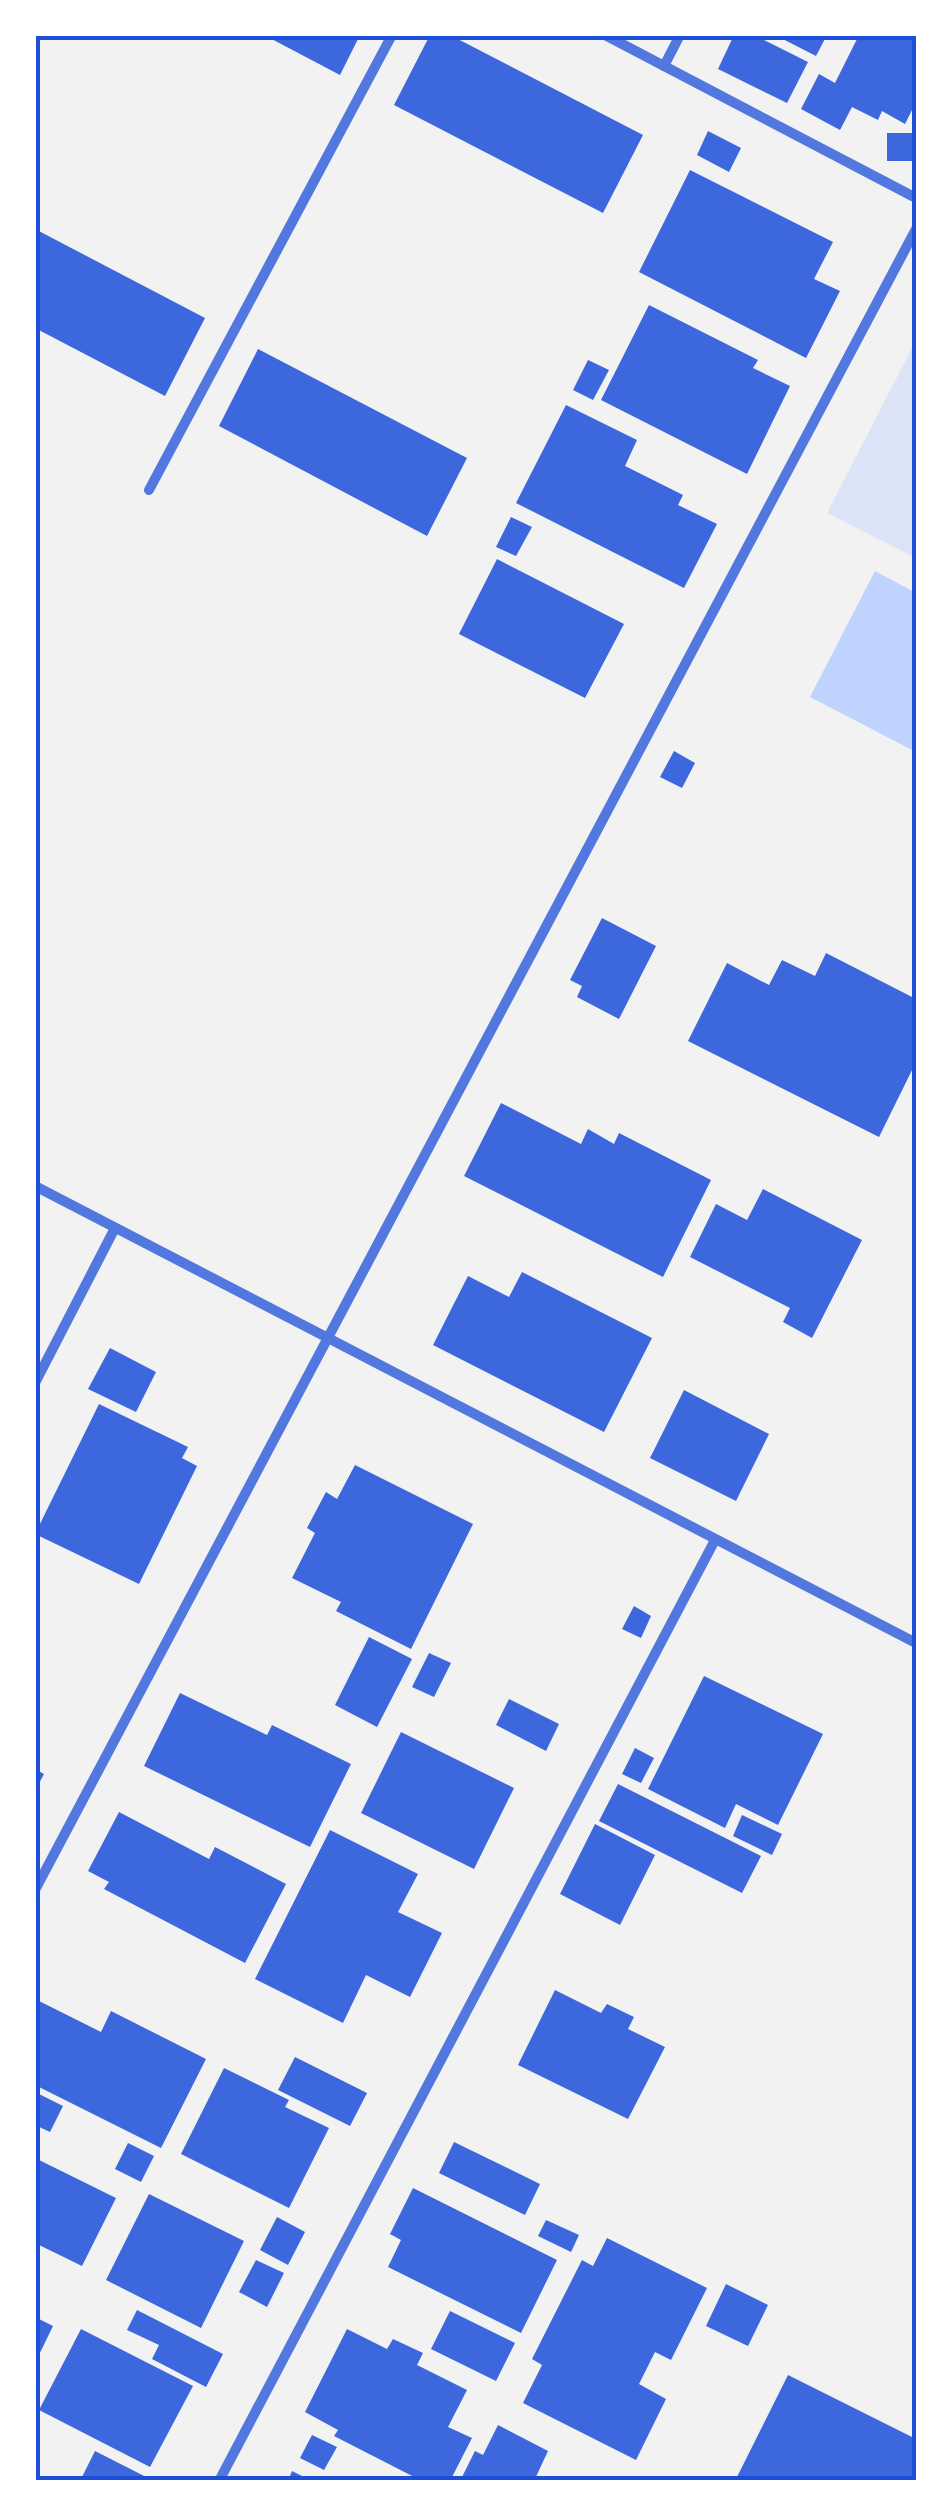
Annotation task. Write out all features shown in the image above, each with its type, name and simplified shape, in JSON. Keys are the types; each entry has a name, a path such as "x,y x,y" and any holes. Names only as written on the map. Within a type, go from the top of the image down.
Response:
{"street":[{"path":"149,490 392,35"},
{"path":"605,35 916,198"},
{"path":"664,66 680,35"},
{"path":"35,1890 916,228"},
{"path":"35,1186 326,1341 916,1643"},
{"path":"35,1383 115,1228"},
{"path":"218,2481 714,1540"}],"shaded area":[{"path":"916,340 916,558 827,513"}],"water":[{"path":"875,571 916,593 916,752 810,697"}],"building":[{"path":"264,35 360,35 340,75"},
{"path":"430,35 450,35 643,135 603,213 394,105"},
{"path":"734,35 754,35 808,62 787,103 718,69"},
{"path":"775,35 827,35 816,56"},
{"path":"859,35 916,35 916,102 905,124 882,111 878,120 852,107 840,130 801,109 819,74 835,83"},
{"path":"708,131 741,148 729,172 697,155"},
{"path":"887,133 916,133 916,161 887,161"},
{"path":"690,170 833,242 814,279 840,291 806,358 639,272"},
{"path":"35,229 205,318 165,396 35,328"},
{"path":"649,305 758,360 753,368 790,386 747,474 601,400"},
{"path":"258,349 467,458 427,536 219,426"},
{"path":"588,360 609,370 593,400 573,390"},
{"path":"566,405 637,440 625,466 683,495 678,505 717,524 684,588 516,503"},
{"path":"511,517 532,527 516,556 496,547"},
{"path":"497,559 624,624 585,698 459,634"},
{"path":"674,751 695,763 682,788 660,777"},
{"path":"602,918 656,946 619,1019 577,997 582,986 570,980"},
{"path":"826,953 916,999 916,1062 879,1137 688,1041 727,963 769,985 782,960 815,976"},
{"path":"501,1103 581,1144 588,1129 614,1144 619,1133 711,1180 663,1277 464,1176"},
{"path":"763,1189 862,1240 812,1338 783,1322 790,1308 690,1257 716,1204 747,1220"},
{"path":"522,1272 652,1338 604,1432 433,1345 468,1276 509,1297"},
{"path":"110,1348 156,1372 136,1412 88,1389"},
{"path":"684,1390 769,1434 736,1501 650,1458"},
{"path":"99,1404 188,1447 182,1458 197,1466 139,1584 35,1534"},
{"path":"355,1465 473,1524 411,1649 336,1611 341,1602 292,1578 315,1533 307,1528 326,1492 337,1499"},
{"path":"634,1606 651,1616 641,1638 622,1629"},
{"path":"369,1637 412,1659 377,1727 335,1705"},
{"path":"429,1653 451,1663 434,1697 412,1687"},
{"path":"704,1676 823,1734 778,1825 736,1804 725,1828 648,1789"},
{"path":"180,1693 267,1735 272,1725 351,1764 310,1847 144,1766"},
{"path":"509,1699 559,1724 546,1751 496,1725"},
{"path":"401,1732 514,1788 474,1869 361,1813"},
{"path":"635,1748 654,1758 641,1783 622,1774"},
{"path":"35,1769 44,1774 35,1791"},
{"path":"618,1784 761,1856 742,1893 599,1821"},
{"path":"119,1812 209,1859 215,1847 286,1884 245,1963 104,1889 109,1882 88,1871"},
{"path":"742,1815 782,1834 772,1855 733,1836"},
{"path":"595,1824 655,1855 620,1925 560,1894"},
{"path":"330,1830 418,1874 398,1912 442,1933 410,1997 366,1975 343,2023 255,1979"},
{"path":"555,1990 601,2013 607,2004 634,2017 628,2029 665,2047 628,2119 518,2065"},
{"path":"35,1999 101,2032 111,2011 206,2059 161,2148 35,2085"},
{"path":"295,2057 367,2093 350,2126 278,2090"},
{"path":"224,2068 289,2100 285,2107 329,2128 289,2208 181,2154"},
{"path":"37,2093 63,2106 50,2132 35,2125"},
{"path":"454,2142 540,2184 525,2215 439,2173"},
{"path":"128,2143 154,2156 141,2182 115,2169"},
{"path":"35,2158 116,2198 82,2266 35,2243"},
{"path":"413,2188 557,2260 521,2333 388,2267 401,2240 390,2234"},
{"path":"149,2194 244,2241 201,2328 106,2280"},
{"path":"277,2217 305,2232 288,2265 260,2250"},
{"path":"546,2220 579,2235 571,2252 538,2236"},
{"path":"607,2238 707,2288 671,2360 655,2352 639,2384 666,2399 636,2460 523,2403 542,2365 532,2359 582,2260 593,2266"},
{"path":"256,2260 284,2273 267,2307 239,2292"},
{"path":"726,2284 768,2305 748,2346 706,2326"},
{"path":"137,2310 223,2354 206,2387 152,2359 159,2345 127,2330"},
{"path":"450,2311 515,2343 496,2381 431,2349"},
{"path":"35,2317 53,2326 35,2363"},
{"path":"81,2329 193,2386 150,2467 39,2410"},
{"path":"347,2329 387,2349 393,2339 423,2353 417,2365 467,2390 448,2427 472,2438 450,2481 422,2481 334,2436 338,2430 305,2412"},
{"path":"788,2375 916,2439 916,2481 735,2481"},
{"path":"498,2425 548,2451 534,2481 460,2481 475,2451 483,2455"},
{"path":"312,2435 337,2447 324,2470 300,2458"},
{"path":"95,2451 154,2481 80,2481"},
{"path":"292,2471 312,2481 288,2481"}]}
